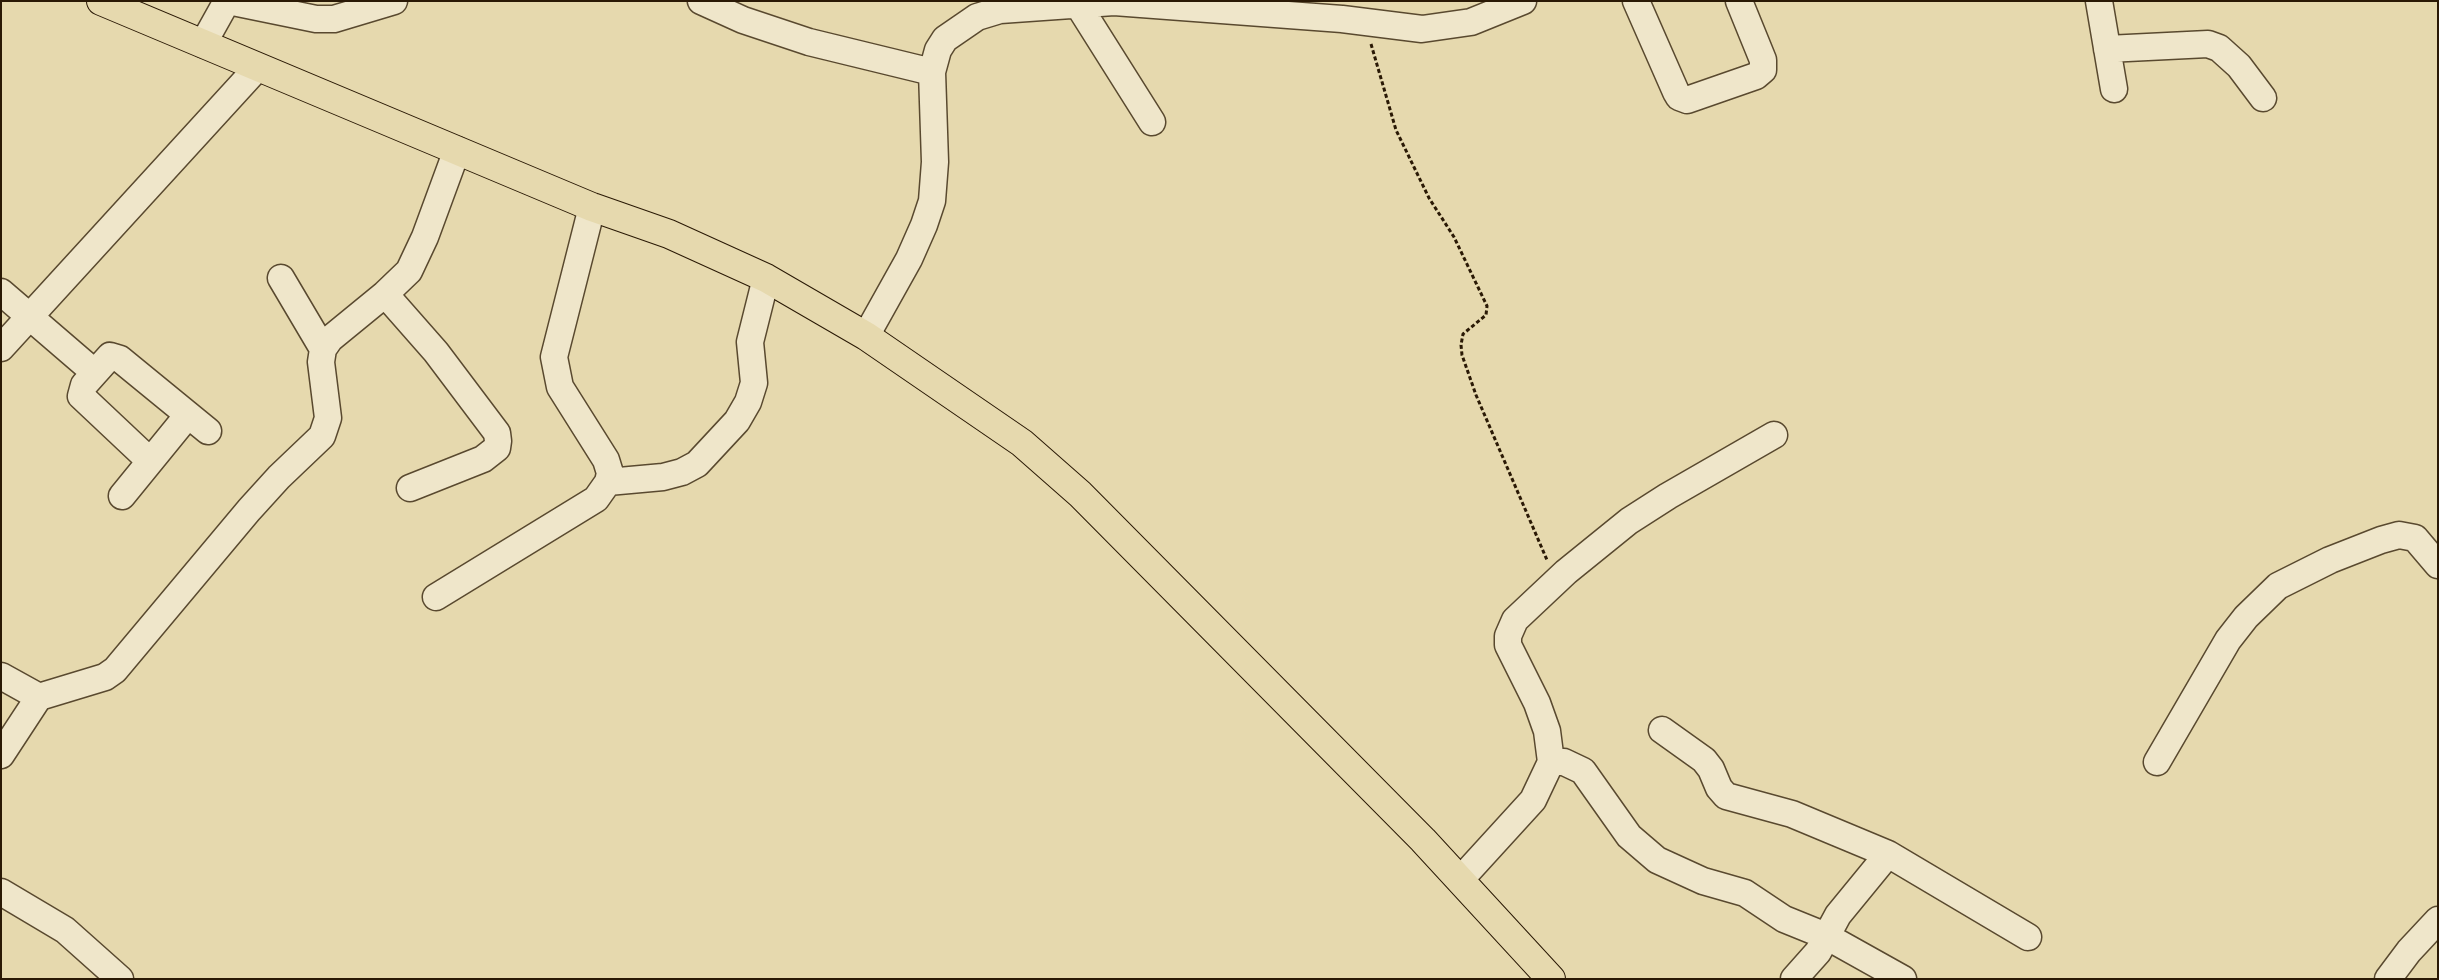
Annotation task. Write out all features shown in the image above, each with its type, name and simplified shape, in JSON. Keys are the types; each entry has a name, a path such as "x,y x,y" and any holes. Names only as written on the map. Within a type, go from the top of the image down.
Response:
{"main road":[{"path":"101,1 592,207 669,234 766,278 866,336 1022,443 1080,494 1423,840 1551,979"}],"street":[{"path":"203,44 227,1 316,19 334,20 394,1"},
{"path":"866,336 909,259 932,201 935,162 932,72 938,50 945,39 977,17 1000,10 1114,1 1349,14 1422,29 1471,22 1523,1"},
{"path":"1636,1 1676,92 1687,100 1756,76 1763,70 1763,60 1739,1"},
{"path":"2098,1 2114,89"},
{"path":"712,4 768,29 809,42 932,72"},
{"path":"1076,4 1152,122"},
{"path":"2107,49 2208,44 2219,48 2239,66 2263,98"},
{"path":"1,348 258,67"},
{"path":"1,755 39,697 105,677 115,670 249,510 279,477 322,436 328,418 320,362 323,349 330,339 385,294 409,271 425,237 456,150"},
{"path":"436,596 596,499 608,482 610,473 606,460 560,387 554,357 592,207"},
{"path":"281,278 323,349"},
{"path":"608,482 663,477 682,472 696,464 737,421 748,402 754,383 750,342 766,278"},
{"path":"1,292 94,372"},
{"path":"385,294 447,366 497,433 497,448 483,459 410,488"},
{"path":"150,461 83,400 81,391 106,358 116,357 208,431"},
{"path":"122,496 188,415"},
{"path":"1454,875 1533,800 1551,762 1551,748 1540,712 1508,645 1508,636 1515,620 1556,581 1630,521 1668,496 1774,435"},
{"path":"2157,762 2228,640 2246,617 2278,586 2330,560 2399,535 2415,538 2438,566"},
{"path":"1,676 39,697"},
{"path":"1662,730 1704,760 1726,796 1802,817 1888,854 2028,937"},
{"path":"1551,762 1564,762 1583,771 1629,836 1658,860 1703,881 1745,893 1784,919 1826,936 1903,979"},
{"path":"1794,979 1818,952 1838,915 1888,854"},
{"path":"1,892 65,930 120,979"},
{"path":"2388,979 2409,951 2438,920"}],"path":[{"path":"1349,14 1396,130 1429,198 1454,237 1487,306 1486,315 1463,334 1462,355 1556,581"}]}
